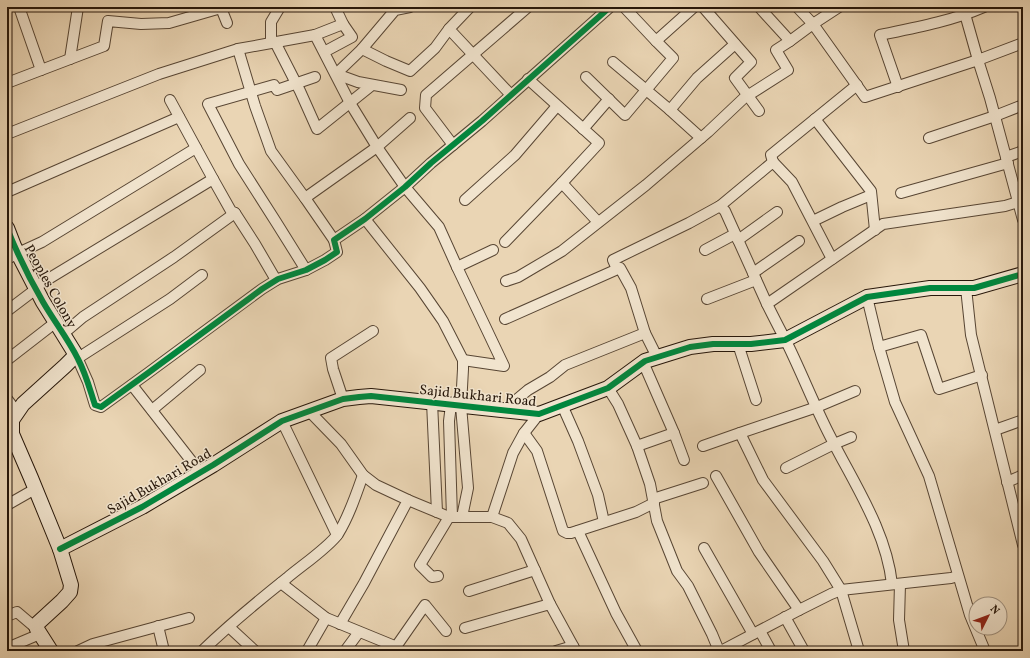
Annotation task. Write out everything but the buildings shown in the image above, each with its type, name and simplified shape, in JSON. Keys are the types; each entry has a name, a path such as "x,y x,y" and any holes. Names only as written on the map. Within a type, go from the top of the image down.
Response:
{"street":[{"path":"19,7 41,70"},
{"path":"70,59 78,7"},
{"path":"280,7 271,22 273,43 296,83 317,129 372,84"},
{"path":"324,52 352,37 343,24 336,7"},
{"path":"336,74 362,49 395,10 410,7"},
{"path":"362,49 410,71 435,48 449,29 470,7"},
{"path":"334,240 405,187 511,95 598,11 610,7"},
{"path":"586,77 625,115 673,58 624,7"},
{"path":"656,41 694,7"},
{"path":"703,7 751,62 735,78 759,111"},
{"path":"759,7 790,41"},
{"path":"797,7 813,24 865,97 978,60 1023,43"},
{"path":"506,281 518,277 562,251 646,185 701,138 744,98 788,70 776,50 839,7"},
{"path":"898,87 880,35 933,23 984,7"},
{"path":"7,83 104,46 108,21 141,24 169,23 221,8 227,23"},
{"path":"453,145 425,108 426,95 526,8"},
{"path":"965,14 1019,197 1023,220"},
{"path":"7,134 159,74 238,49 315,35 343,24"},
{"path":"449,29 511,95"},
{"path":"315,35 350,103 377,147 405,187 439,227 456,267 504,366 463,360"},
{"path":"670,110 697,78 735,44"},
{"path":"77,357 88,382 95,405 101,407 262,289 276,280 306,270 338,252 334,240 271,151 250,92 238,49"},
{"path":"613,62 701,138"},
{"path":"336,74 358,82 401,90"},
{"path":"306,270 240,164 208,104 274,85 277,90 315,76"},
{"path":"505,242 599,143 528,79"},
{"path":"832,259 792,182 773,162 771,155 857,85"},
{"path":"583,129 609,99"},
{"path":"170,100 231,211 235,213 276,280"},
{"path":"929,138 1023,105"},
{"path":"465,200 515,155 557,106"},
{"path":"7,192 179,117"},
{"path":"305,198 377,147 410,118"},
{"path":"815,119 871,191 875,230"},
{"path":"12,256 42,242 196,148"},
{"path":"901,193 1007,160 1023,152"},
{"path":"617,269 613,260 690,223 720,206 773,162"},
{"path":"7,311 36,289 40,284 213,179"},
{"path":"562,183 598,222"},
{"path":"813,221 871,195"},
{"path":"767,304 883,224 1005,206 1019,197"},
{"path":"720,206 725,211 816,407 834,444 858,487 881,536 891,574 896,584 899,620 904,651"},
{"path":"705,250 736,237 777,212"},
{"path":"64,334 83,317 174,257 235,213"},
{"path":"364,218 420,288 443,322 463,360 463,369 456,405 449,420 454,517"},
{"name":"Peoples Colony","path":"7,228 12,256 36,289 77,357"},
{"path":"707,299 754,276 799,241"},
{"path":"456,267 493,250"},
{"path":"505,319 620,268 631,288 645,333 657,357"},
{"name":"Sajid Bukhari Road","path":"60,549 142,507 282,421 343,399 371,396 539,414 608,388 643,362 690,346 713,344 751,344 785,340 868,297 930,288 974,288 1023,274"},
{"path":"38,631 36,626 38,623 62,602 70,592 71,585 60,549 36,489 10,442 12,434 12,420 23,404 65,366 170,299 202,275"},
{"path":"966,288 972,336 1023,545"},
{"path":"868,297 895,402 929,476 970,615 984,651"},
{"path":"7,360 56,322"},
{"path":"343,399 331,358 373,331"},
{"path":"516,412 516,400 565,365 645,333"},
{"path":"880,347 921,335 939,389 982,375"},
{"path":"738,344 756,400"},
{"path":"643,362 684,460"},
{"path":"152,410 200,370"},
{"path":"132,385 200,472"},
{"path":"608,388 618,404 637,446 650,484 657,521 677,571 688,586 720,651 841,590 958,576"},
{"path":"703,446 816,407 855,391"},
{"path":"7,399 17,412"},
{"path":"432,402 437,512"},
{"path":"438,576 432,577 420,565 454,517 468,488 456,405"},
{"path":"562,405 578,441 598,495 604,522"},
{"path":"309,411 341,444 363,475 376,485 437,512 454,517 492,517 508,523 521,539 550,604 574,648 556,651"},
{"path":"492,517 513,453 524,433 539,414"},
{"path":"995,430 1023,420"},
{"path":"282,421 337,534"},
{"path":"524,433 537,451 563,531 567,533 578,531 636,512 653,501 703,483"},
{"path":"637,446 674,433"},
{"path":"740,433 763,480 824,560 841,590 859,651"},
{"path":"786,468 851,437"},
{"path":"202,651 323,549 337,534 350,510 363,475"},
{"path":"1007,482 1023,475"},
{"path":"716,476 759,552 799,610"},
{"path":"7,505 36,489"},
{"path":"340,624 364,583 408,500"},
{"path":"578,531 616,613 637,651"},
{"path":"704,548 757,633 771,651"},
{"path":"469,592 535,570"},
{"path":"281,583 326,618 359,632 391,650 425,606 446,631"},
{"path":"465,628 550,604"},
{"path":"7,616 17,612 38,631 51,651"},
{"path":"78,651 93,644 189,618"},
{"path":"307,651 326,618"},
{"path":"785,618 804,651"},
{"path":"158,626 164,651"},
{"path":"229,627 254,651"},
{"path":"7,648 38,631"},
{"path":"345,651 359,632"}],"cycle path":[{"path":"7,228 33,284 47,309 70,344 81,365 95,405 101,407 262,289 278,279 306,270 337,252 334,240 365,219 405,187 431,163 482,121 610,7"},
{"path":"60,549 142,507 213,465 282,421 343,399 371,396 539,414 608,388 645,361 690,347 713,344 751,344 785,340 867,297 930,288 974,288 1023,274"}]}
